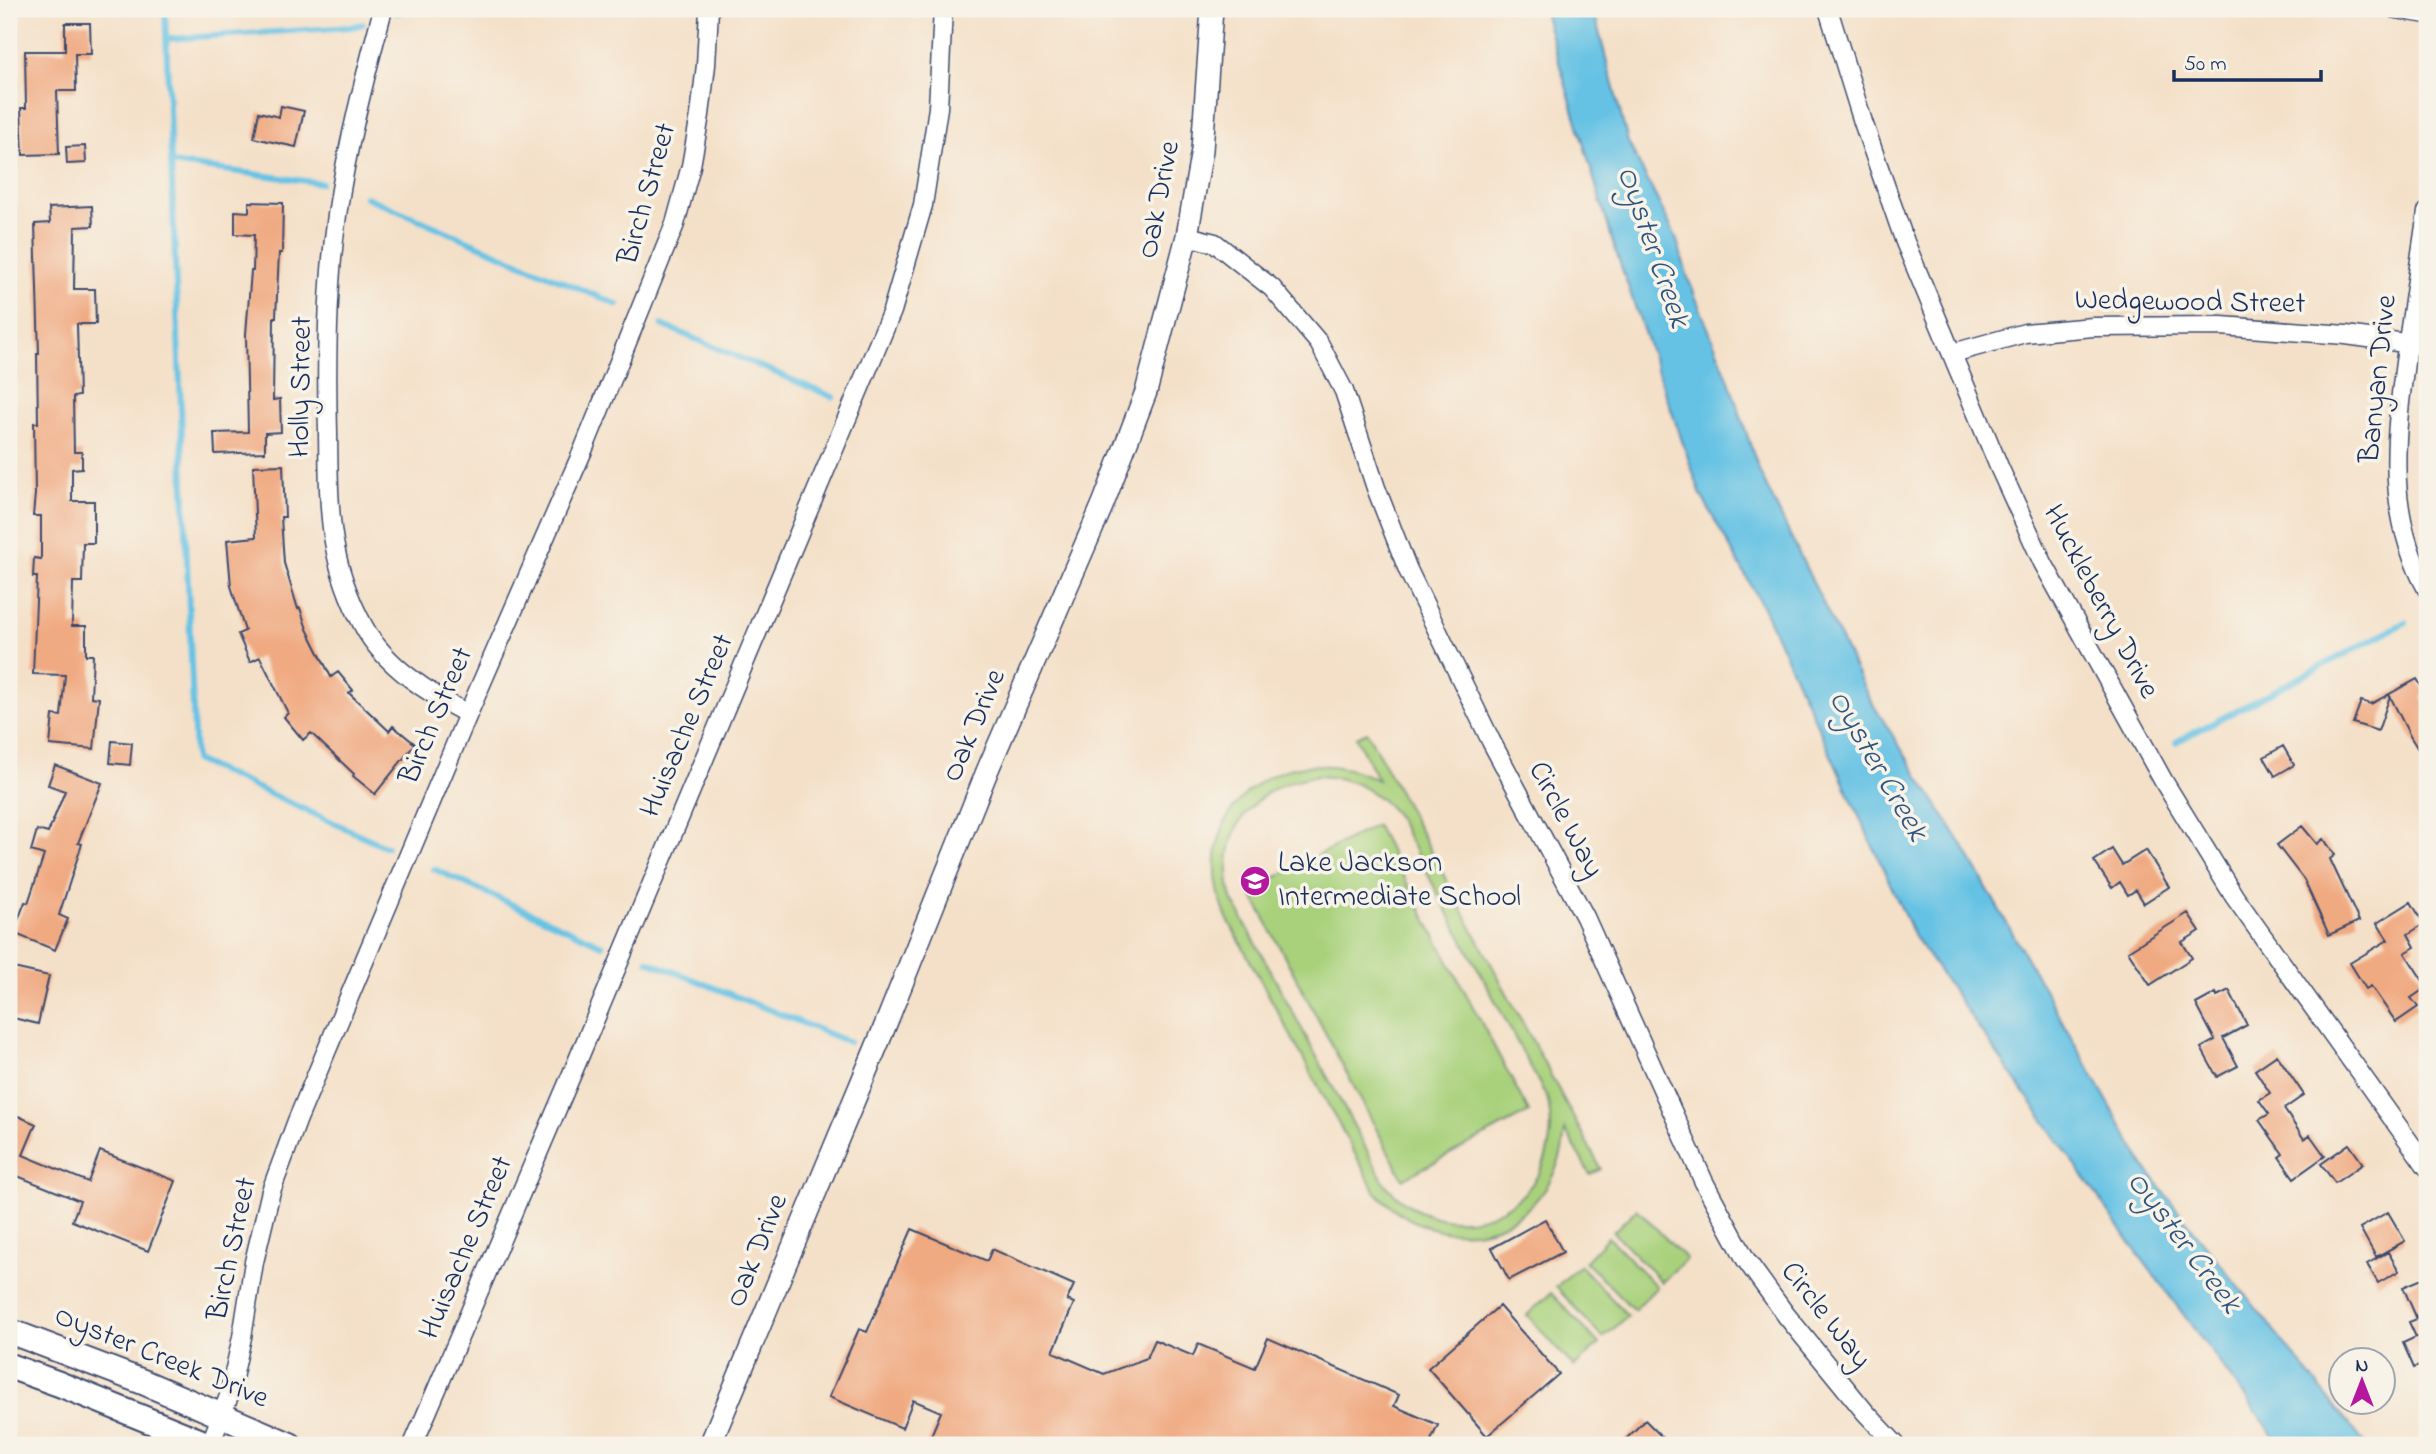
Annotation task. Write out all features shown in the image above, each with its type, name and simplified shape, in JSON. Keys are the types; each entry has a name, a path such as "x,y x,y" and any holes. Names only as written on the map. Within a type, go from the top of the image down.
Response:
{"main road":[{"name":"Oyster Creek Drive","path":"9,1331 222,1415 290,1445"},
{"name":"Oyster Creek Drive","path":"9,1366 210,1445"}],"street":[{"name":"Holly Street","path":"383,9 357,107 337,216 326,360 329,516 337,563 365,630 393,663 423,689 468,714"},
{"name":"Birch Street","path":"210,1445 222,1415 242,1337 254,1262 271,1191 302,1108 468,714 584,448 675,224 691,166 700,115 709,9"},
{"name":"Huisache Street","path":"413,1445 583,1049 892,311 923,205 938,108 943,9"},
{"name":"Oak Drive","path":"710,1445 883,1031 988,769 1103,504 1146,392 1187,236 1202,150 1212,9"},
{"name":"Huckleberry Drive","path":"1828,9 1863,122 1905,242 2000,469 2043,563 2164,782 2234,896 2427,1167"},
{"path":"2396,9 2427,14"},
{"name":"Banyan Drive","path":"2427,212 2398,415 2395,460 2398,499 2406,540 2427,589"},
{"name":"Circle Way","path":"1187,236 1215,243 1272,288 1319,343 1344,391 1376,488 1408,570 1443,645 1585,917 1704,1182 1754,1271 1795,1326 1896,1445"},
{"name":"Wedgewood Street","path":"1953,353 2025,333 2093,327 2221,326 2346,335 2427,346"}],"green space":[{"path":"1367,732 1601,1169 1590,1175 1565,1129 1560,1157 1545,1189 1525,1210 1502,1224 1477,1232 1450,1232 1423,1225 1398,1212 1375,1191 1227,918 1217,880 1218,846 1229,815 1248,791 1275,774 1306,766 1341,767 1378,780 1356,737","holes":["1330,777 1361,786 1379,797 1395,813 1547,1098 1550,1135 1542,1166 1526,1192 1502,1210 1474,1219 1444,1219 1413,1207 1385,1184 1232,899 1228,876 1229,854 1234,834 1244,816 1257,801 1274,789 1295,780"]},
{"path":"1376,825 1529,1112 1403,1179 1250,891"},
{"path":"1637,1209 1686,1259 1662,1282 1613,1232"},
{"path":"1608,1237 1657,1287 1634,1310 1585,1261"},
{"path":"1580,1265 1628,1316 1603,1338 1556,1287"},
{"path":"1551,1293 1599,1344 1574,1367 1527,1315"}],"water":[{"name":"Oyster Creek","path":"1543,9 1593,9 1628,142 1676,237 1688,278 1728,378 1760,473 1869,698 1966,851 2143,1164 2328,1398 2328,1416 2343,1416 2366,1445 2281,1445 2136,1251 1914,936 1763,607 1701,495 1615,249"}],"building":[{"path":"65,23 90,23 91,54 75,54 76,91 57,91 59,154 23,155 21,108 26,108 25,51 65,51"},
{"path":"281,106 304,111 296,147 254,138 259,112 279,117"},
{"path":"85,146 86,163 67,164 66,147"},
{"path":"249,202 283,203 282,253 279,253 274,317 273,400 280,399 281,432 265,433 265,452 215,454 214,433 248,432 246,334 254,235 235,234 235,211 249,212"},
{"path":"92,206 93,226 75,227 74,289 95,289 96,324 77,324 79,396 73,397 74,452 82,452 82,468 72,469 72,501 94,501 94,543 83,543 82,582 73,582 72,626 86,626 86,655 93,655 91,697 99,698 94,749 50,745 53,715 61,716 65,675 33,674 37,577 33,577 34,558 41,559 41,516 33,516 34,423 38,423 39,354 35,224 50,223 49,208"},
{"path":"283,465 285,517 281,517 284,563 307,629 331,677 338,672 353,690 349,693 389,731 393,726 415,744 375,794 353,776 354,774 311,733 303,740 284,717 288,713 260,657 250,662 238,634 245,631 231,586 227,540 256,537 253,466"},
{"path":"2417,679 2426,694 2421,697 2427,707 2427,764 2390,696 2378,731 2353,723 2361,701 2371,704"},
{"path":"112,741 132,743 130,765 110,763"},
{"path":"2283,746 2294,765 2275,776 2264,757"},
{"path":"55,765 102,783 78,843 82,844 59,915 68,919 55,950 13,933 25,902 28,903 44,855 31,851 37,830 48,833 65,791 48,785"},
{"path":"2302,826 2317,844 2323,839 2335,855 2330,859 2359,921 2329,935 2304,880 2277,845"},
{"path":"2112,849 2122,865 2146,850 2169,887 2144,903 2136,890 2128,895 2120,882 2112,888 2094,861"},
{"path":"2411,902 2424,924 2408,934 2415,947 2405,953 2427,987 2411,998 2418,1007 2396,1022 2371,986 2366,989 2350,963 2388,940 2377,923"},
{"path":"2188,913 2200,931 2182,942 2192,958 2150,985 2128,951"},
{"path":"9,967 49,976 38,1024 9,1017 13,988 9,987"},
{"path":"2229,990 2247,1025 2223,1038 2238,1066 2217,1077 2201,1048 2215,1040 2196,1004 2216,993 2217,996"},
{"path":"2277,1055 2304,1095 2284,1109 2304,1139 2310,1135 2325,1156 2294,1178 2279,1157 2283,1154 2259,1120 2269,1114 2259,1100 2270,1093 2255,1070"},
{"path":"9,1112 36,1124 23,1155 88,1182 100,1151 176,1181 148,1251 72,1221 80,1201 15,1175 9,1188"},
{"path":"2349,1144 2363,1164 2335,1183 2321,1164"},
{"path":"2388,1212 2405,1241 2376,1257 2360,1228"},
{"path":"1545,1219 1563,1252 1509,1280 1492,1248"},
{"path":"912,1229 987,1261 992,1249 1074,1285 1067,1300 1074,1303 1053,1352 1104,1374 1147,1358 1155,1340 1193,1356 1198,1344 1255,1368 1268,1338 1399,1395 1394,1406 1438,1425 1429,1445 927,1445 941,1412 913,1400 902,1428 829,1397 859,1329 867,1332"},
{"path":"2388,1252 2399,1271 2378,1283 2367,1264"},
{"path":"2422,1279 2427,1290 2427,1363 2414,1368 2403,1343 2416,1337 2409,1322 2417,1319 2403,1287"},
{"path":"1499,1306 1559,1374 1487,1436 1428,1368"},
{"path":"1645,1420 1670,1445 1620,1445"}],"waterway":[{"path":"165,9 195,760 387,847"},
{"path":"397,13 409,9"},
{"path":"166,39 363,24"},
{"path":"171,163 321,183"},
{"path":"366,197 618,305"},
{"path":"662,325 833,397"},
{"path":"2176,742 2406,622"},
{"path":"434,869 602,945"},
{"path":"648,961 849,1042"}],"place":[{"name":"Lake Jackson Intermediate School","path":"1255,881"}]}
